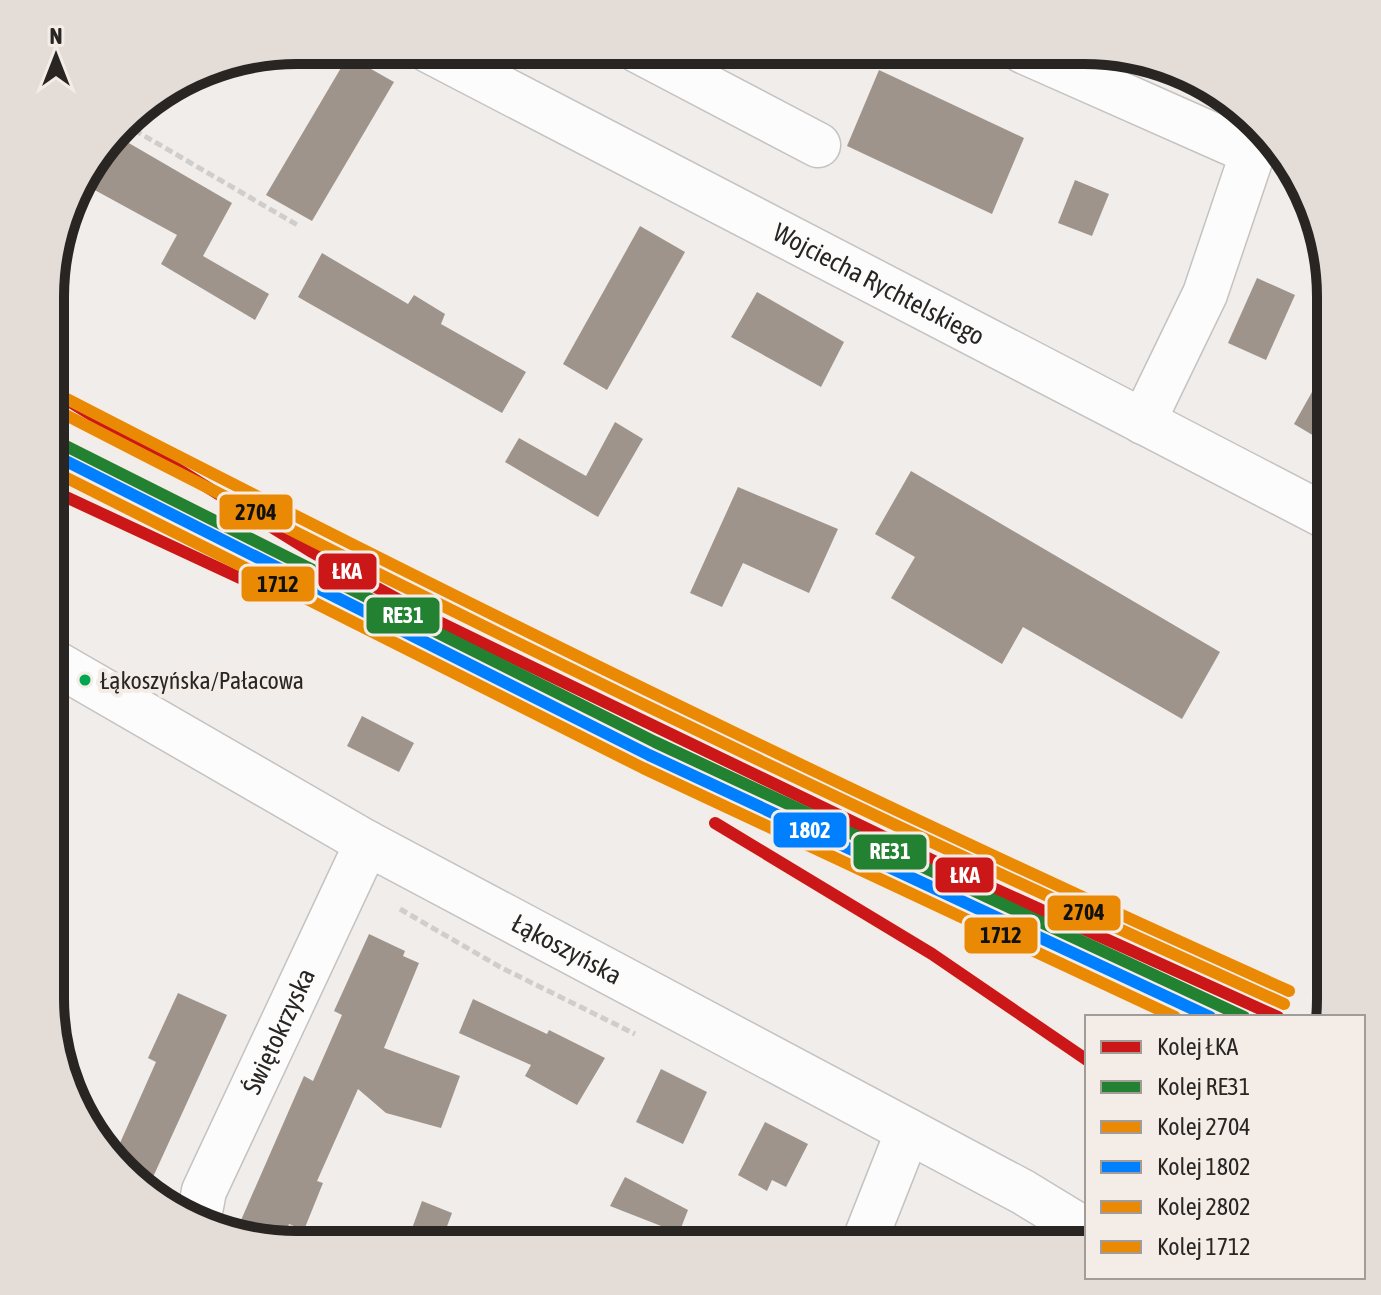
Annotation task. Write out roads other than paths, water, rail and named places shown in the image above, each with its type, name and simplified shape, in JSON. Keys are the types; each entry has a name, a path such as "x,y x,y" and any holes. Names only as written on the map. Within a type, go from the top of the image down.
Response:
{"street":[{"name":"Wojciecha Rychtelskiego","path":"455,64 1317,512"},
{"path":"664,64 818,145"},
{"path":"1057,64 1256,140"},
{"path":"1143,422 1205,294 1256,140"},
{"name":"Łąkoszyńska","path":"64,668 367,843 1023,1192 1085,1230"},
{"name":"Świętokrzyska","path":"200,1209 204,1191 367,843"},
{"path":"869,1231 908,1131"}],"rail line":[{"name":"ŁKA","path":"64,398 310,551 441,623 940,864 1274,1015"},
{"name":"2802","path":"67,399 674,704 980,850 1289,991"},
{"name":"2704","path":"64,414 668,716 1284,1004"},
{"name":"RE31","path":"64,445 655,742 1240,1015"},
{"name":"1802","path":"64,460 649,755 1206,1015"},
{"name":"1712","path":"64,477 643,768 1171,1015"},
{"name":"ŁKA","path":"64,496 264,589"},
{"name":"ŁKA","path":"715,823 932,954 1085,1059"}],"place":[{"name":"Łąkoszyńska/Pałacowa","path":"85,680"}]}
